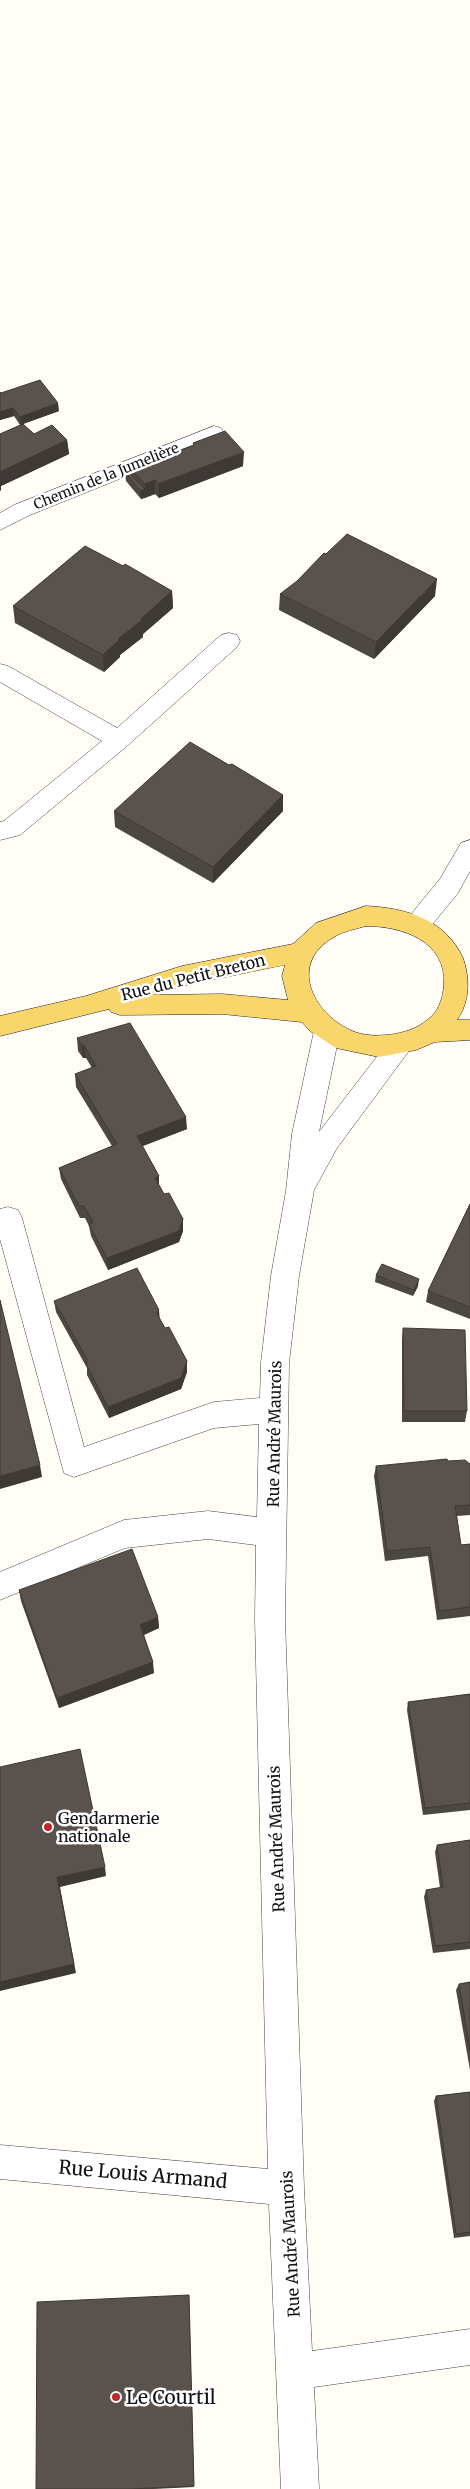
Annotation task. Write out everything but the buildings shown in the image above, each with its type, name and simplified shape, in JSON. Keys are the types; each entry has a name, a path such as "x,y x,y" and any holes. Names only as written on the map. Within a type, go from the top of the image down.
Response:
{"main road":[{"path":"384,916 417,925 438,938 462,960 459,972 460,989 456,1006 445,1021 430,1032 401,1044 362,1044 343,1040 326,1031 306,1012 298,998 294,982 295,967 301,952 320,931 350,919 384,916"},
{"name":"Rue du Petit Breton","path":"0,1026 86,1006 182,976 301,952"},
{"name":"Rue du Petit Breton","path":"86,1006 222,1004 306,1012"},
{"path":"430,1032 470,1030"}],"street":[{"name":"Chemin de la Jumelière","path":"0,523 22,510 214,433"},
{"path":"0,831 12,829 119,740 229,641"},
{"path":"0,672 119,740"},
{"path":"417,925 449,886 470,849"},
{"name":"Rue André Maurois","path":"300,2489 286,2188 270,1620 275,1363 285,1276 300,1191 306,1134 326,1031"},
{"name":"Rue André Maurois","path":"300,1191 328,1140 401,1044"},
{"path":"8,1218 74,1464 214,1415 275,1410"},
{"path":"0,1586 124,1534 208,1525 272,1533"},
{"name":"Rue Louis Armand","path":"0,2162 286,2188"},
{"path":"296,2371 470,2347"}],"place":[{"name":"Gendarmerie nationale","path":"48,1827"},
{"name":"Le Courtil","path":"116,2397"}]}
